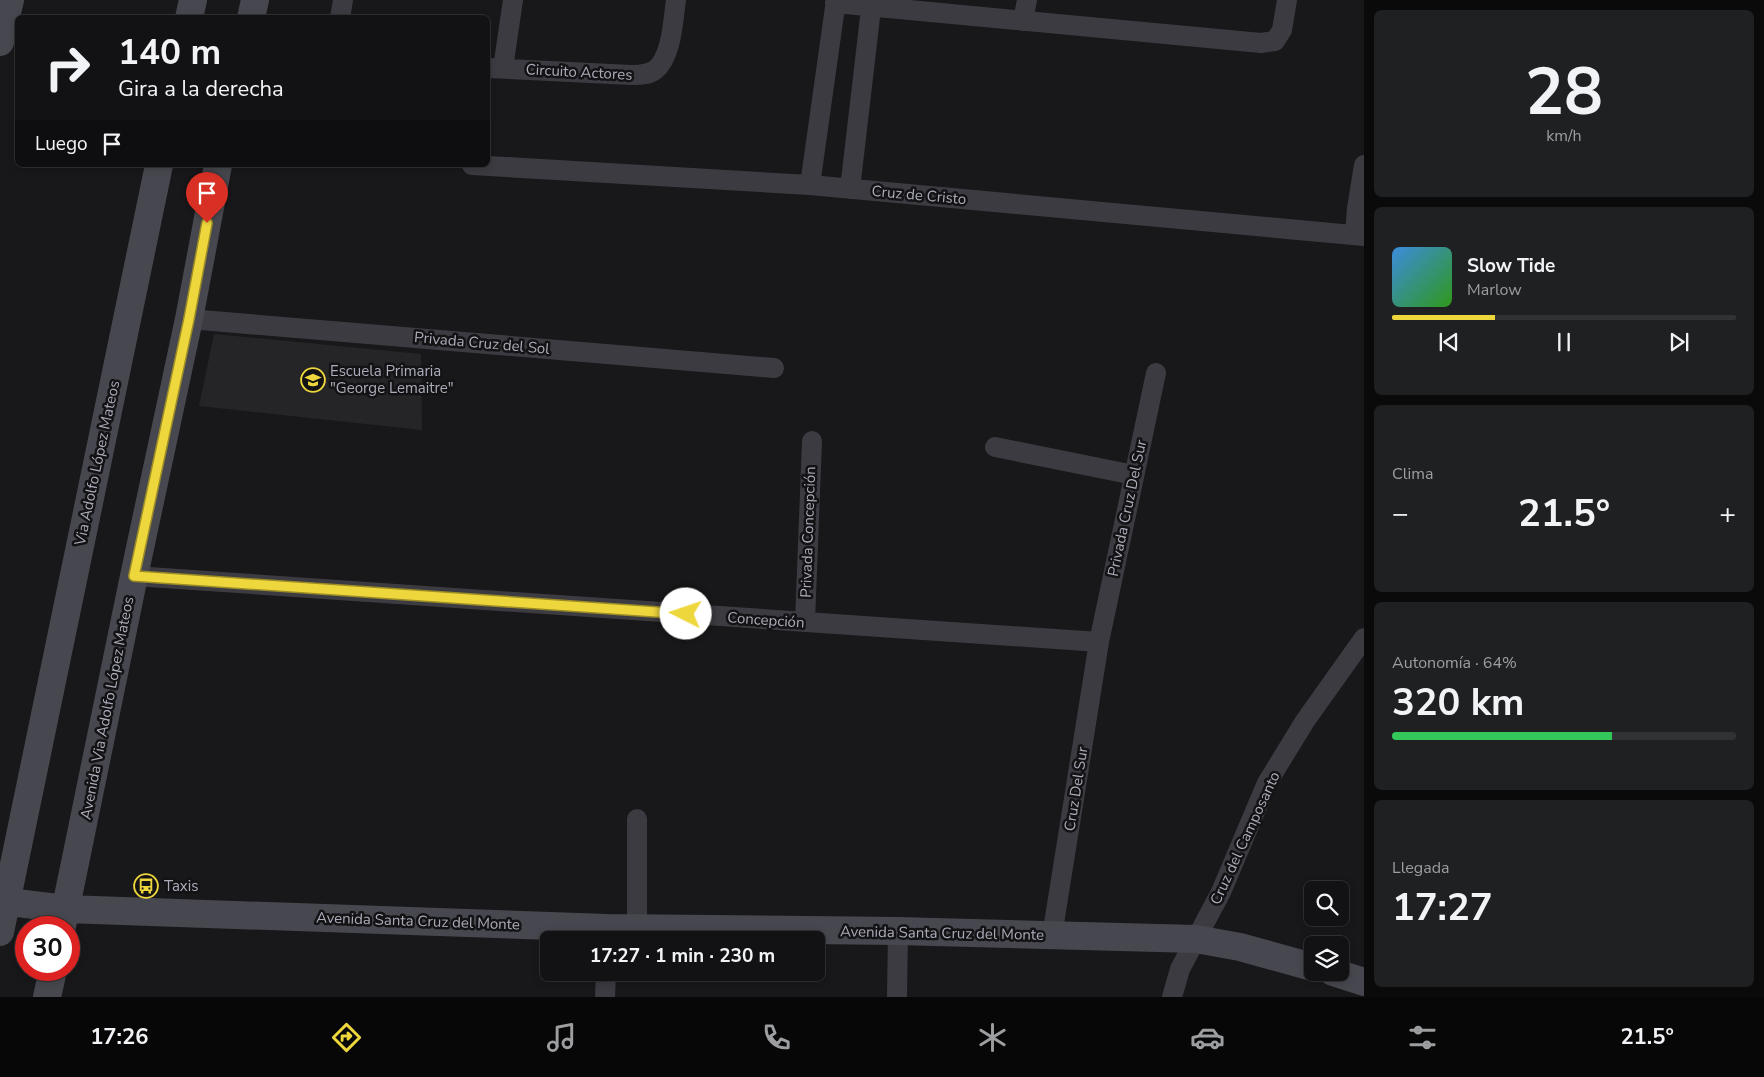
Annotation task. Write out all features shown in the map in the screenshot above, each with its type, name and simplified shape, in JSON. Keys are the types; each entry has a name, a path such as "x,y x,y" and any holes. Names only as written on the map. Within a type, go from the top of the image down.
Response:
{"main road":[{"path":"0,42 10,0"},
{"path":"190,15 193,0"},
{"path":"252,15 255,0"},
{"name":"Via Adolfo López Mateos","path":"3,902 35,761 159,167"},
{"name":"Avenida Via Adolfo López Mateos","path":"64,916 189,319 218,167"},
{"path":"0,932 3,902"},
{"name":"Avenida Santa Cruz del Monte","path":"3,902 56,916"},
{"name":"Avenida Santa Cruz del Monte","path":"80,918 540,932"},
{"name":"Avenida Santa Cruz del Monte","path":"622,931 637,928 898,931 1196,940 1240,947 1304,964"},
{"path":"1349,977 1364,982"},
{"path":"47,997 51,981"}],"street":[{"path":"340,15 343,0"},
{"path":"495,68 513,0"},
{"name":"Circuito Actores","path":"495,68 632,75 645,74 655,70 665,60 676,0"},
{"path":"1023,21 1027,0"},
{"path":"810,185 836,1 872,3 1023,21 1260,43 1275,41 1282,30 1287,0"},
{"path":"850,189 872,3"},
{"path":"1359,236 1357,208 1364,165"},
{"name":"Cruz de Cristo","path":"490,166 810,185 1359,236"},
{"name":"Privada Cruz del Sol","path":"189,319 774,368"},
{"name":"Privada Cruz Del Sur","path":"1099,642 1156,373"},
{"name":"Privada Concepción","path":"804,622 812,441"},
{"path":"995,447 1134,475"},
{"name":"Concepción","path":"134,576 1099,642"},
{"name":"Cruz del Camposanto","path":"1172,997 1180,969 1221,892 1267,784 1305,721 1364,638"},
{"name":"Cruz Del Sur","path":"1052,936 1099,642"},
{"path":"637,819 637,928"},
{"path":"897,997 898,931"},
{"path":"605,997 606,981"}],"shaded area":[{"name":"Escuela Primaria \"George Lemaitre\"","path":"214,334 421,354 422,430 199,406"}],"place":[{"name":"Escuela Primaria \"George Lemaitre\"","path":"313,380"},
{"name":"Taxis","path":"146,886"}],"route":[{"path":"207,223 189,319 134,576 686,614"}]}
